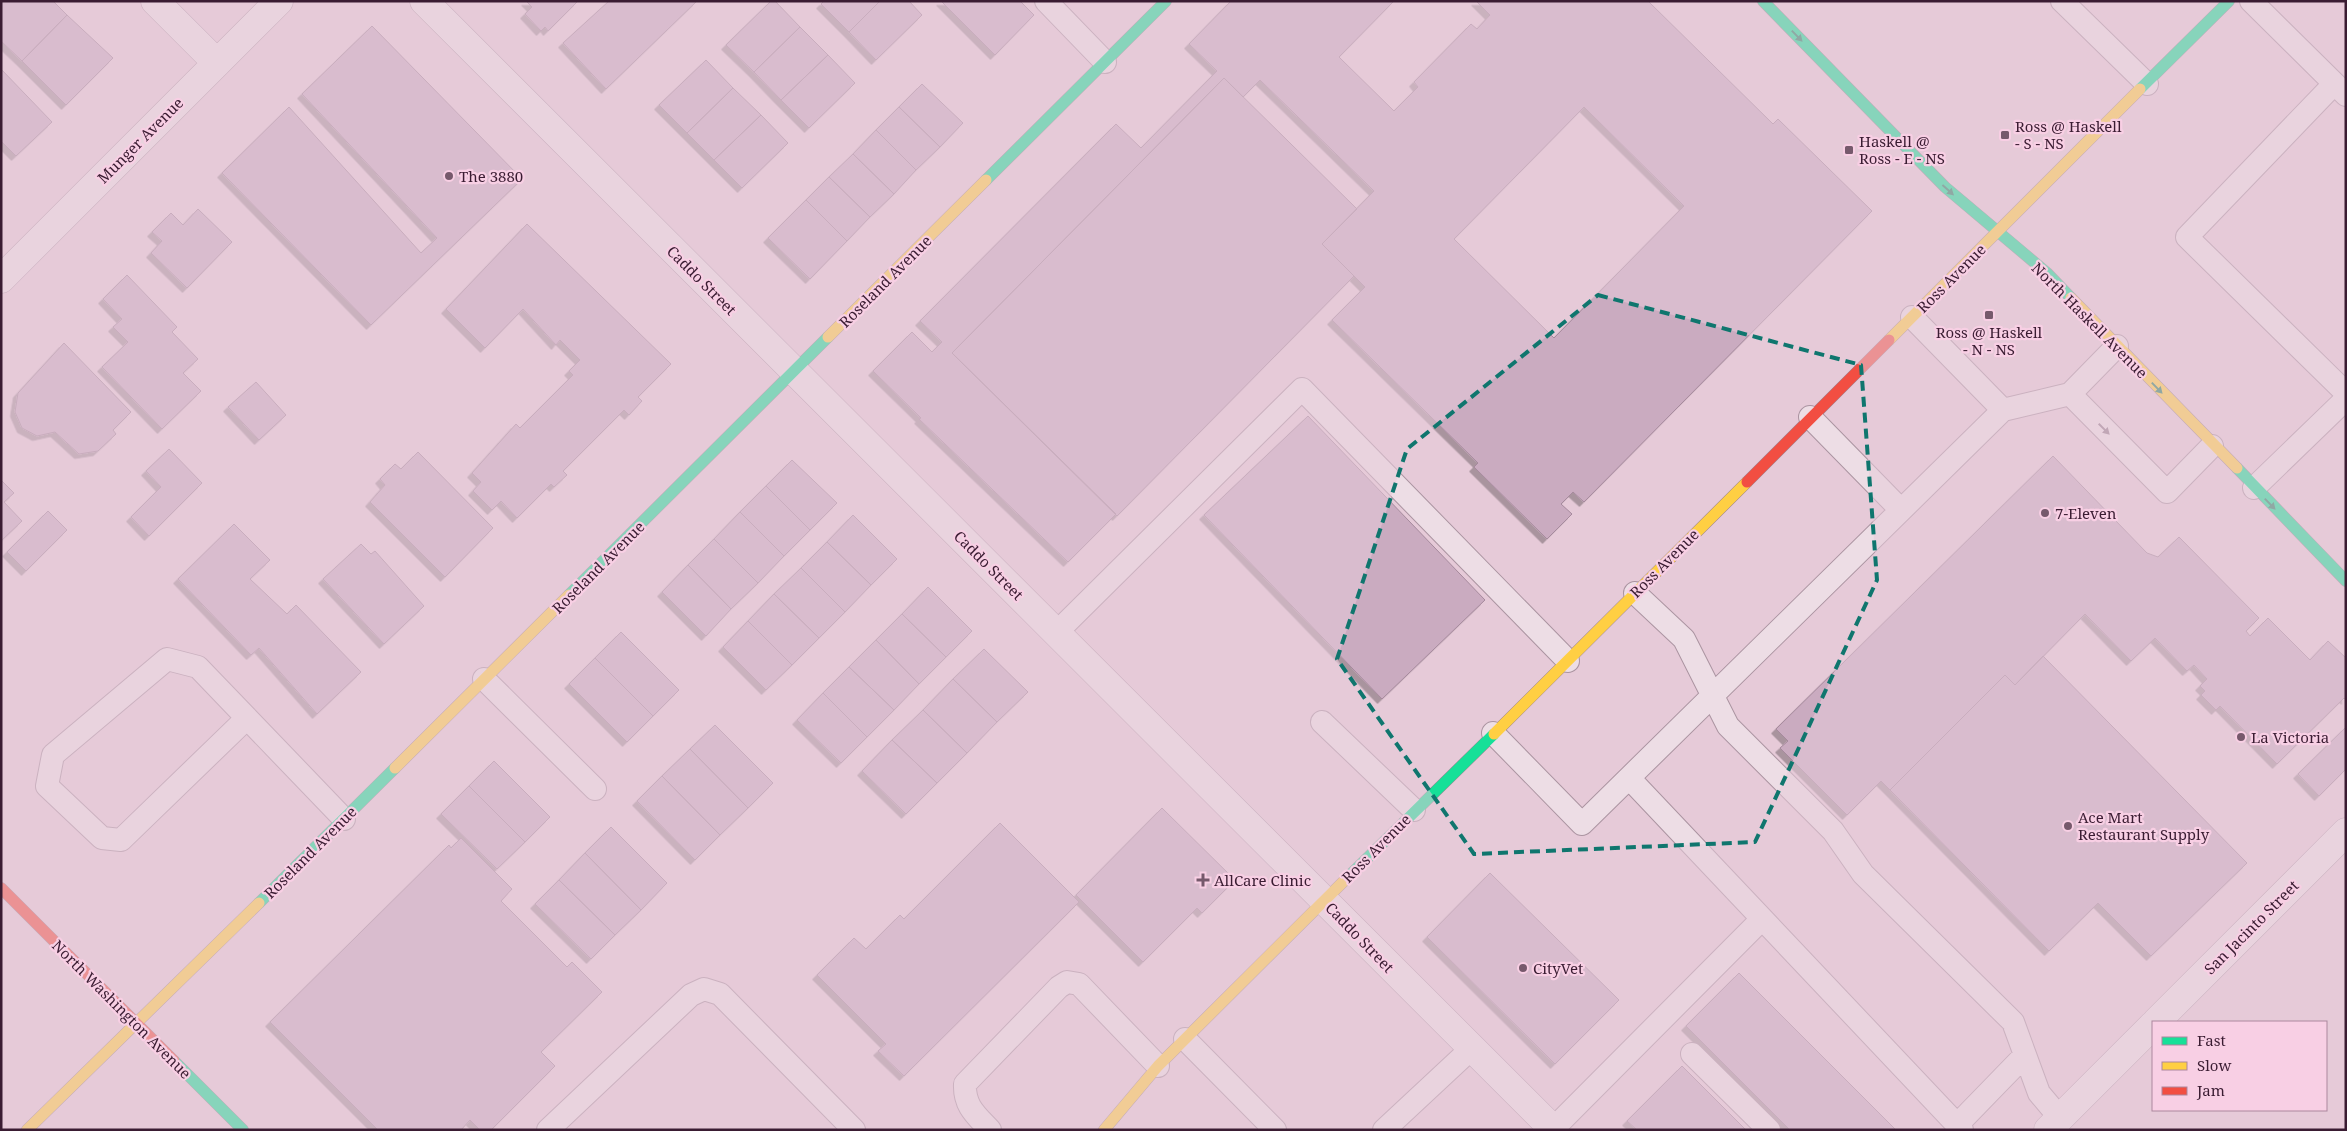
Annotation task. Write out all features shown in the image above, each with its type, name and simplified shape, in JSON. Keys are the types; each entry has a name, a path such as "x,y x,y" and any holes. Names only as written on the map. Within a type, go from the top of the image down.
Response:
{"main road":[{"name":"Roseland Avenue","path":"27,1130 344,819 1166,1"},
{"name":"North Haskell Avenue","path":"1764,1 1946,188 2047,273 2212,446 2346,581"},
{"name":"Ross Avenue","path":"1104,1130 1158,1066 1414,810 1568,661 1810,417 2229,1"},
{"name":"North Washington Avenue","path":"1,888 243,1130"}],"street":[{"path":"156,1 217,63"},
{"name":"Munger Avenue","path":"1,279 279,1"},
{"name":"Caddo Street","path":"424,1 1553,1130"},
{"name":"San Jacinto Street","path":"2157,1021 2346,832"},
{"name":"San Jacinto Street","path":"2060,1126 2152,1026"}],"lane":[{"path":"1046,1 1105,62"},
{"path":"2062,1 2147,84"},
{"path":"2251,1 2340,89 2188,237 2346,393"},
{"path":"1912,317 2003,410"},
{"path":"1493,734 1582,824 1630,779 2003,410 2070,394 2117,346"},
{"path":"1057,632 1302,389 1568,661"},
{"path":"2070,394 2167,492 2212,446"},
{"path":"2254,488 2346,399"},
{"path":"1810,417 1901,510"},
{"path":"1635,592 1684,640 1714,694 1728,726 1833,831 1863,874 2012,1022 2039,1094 2060,1126"},
{"path":"247,718 121,840 102,838 47,786 54,755 168,659 198,667 247,718 344,819"},
{"path":"484,679 595,789"},
{"path":"1322,722 1414,810"},
{"path":"1630,779 1959,1127 2025,1055"},
{"path":"1553,1130 1762,919"},
{"path":"990,1130 968,1107 964,1096 964,1084 1059,987 1067,982 1079,984 1158,1066"},
{"path":"556,1127 691,995 704,989 720,994 854,1130"},
{"path":"1185,1039 1275,1130"},
{"path":"1384,1130 1472,1048"},
{"path":"1692,1054 1769,1130"}],"highlighted area":[{"path":"1598,295 1861,365 1877,580 1755,842 1474,854 1337,659 1407,449"}],"building":[{"path":"1,1 53,1 67,15 22,61 1,41"},
{"path":"526,1 578,1 548,31 545,27 541,31 525,14 532,7"},
{"path":"609,1 697,1 606,89 563,43"},
{"path":"771,1 775,1 800,27 754,72 726,45"},
{"path":"824,1 880,1 849,32 821,4"},
{"path":"880,1 909,1 922,15 876,60 849,32"},
{"path":"941,1 1020,1 1034,15 995,55"},
{"path":"1231,1 1394,1 1339,57 1394,111 1418,87 1414,82 1471,24 1477,29 1490,15 1476,1 1648,1 1773,124 1778,119 1872,211 1584,502 1573,492 1561,504 1572,514 1547,539 1474,467 1478,463 1332,320 1365,287 1322,244 1374,191 1260,80 1243,97 1224,78 952,353 1116,514 1068,562 919,419 921,418 873,371 912,332 932,352 942,342 920,321 1116,124 1141,148 1217,71 1189,44","holes":["1584,107 1684,206 1554,338 1454,239"]},
{"path":"67,15 113,58 66,105 22,61"},
{"name":"The 3880","path":"372,26 522,179 371,325 222,173 289,107 421,253 437,238 302,94"},
{"path":"800,27 828,55 781,100 754,72"},
{"path":"828,55 855,83 809,128 781,100"},
{"path":"706,60 733,88 687,133 659,105"},
{"path":"1,69 52,122 16,156 1,141"},
{"path":"1224,78 1357,209 1322,244 1354,276 1117,516 952,353"},
{"path":"922,84 963,123 940,147 899,107"},
{"path":"733,88 761,115 714,160 687,133"},
{"path":"899,107 940,147 916,170 876,130"},
{"path":"761,115 788,143 742,188 714,160"},
{"path":"876,130 916,170 894,194 853,154"},
{"path":"853,154 894,194 870,217 829,177"},
{"path":"829,177 870,217 847,241 806,200"},
{"path":"806,200 847,241 810,279 768,238"},
{"path":"198,209 232,242 187,288 151,253 162,241 152,232 171,213 183,225"},
{"path":"527,224 671,364 638,397 642,401 629,415 624,410 563,471 567,475 554,487 551,484 517,518 501,501 492,510 473,491 481,482 472,473 516,424 520,428 573,375 569,371 580,360 560,340 556,345 523,309 485,348 446,309"},
{"path":"127,275 177,327 172,332 198,359 183,373 201,391 162,429 102,367 128,342 113,327 122,319 103,299"},
{"path":"64,343 131,412 113,430 116,434 98,451 79,454 55,432 37,436 22,428 15,412 18,393"},
{"path":"256,382 286,415 259,440 228,407"},
{"path":"1308,416 1485,600 1382,699 1204,515"},
{"path":"169,449 202,483 149,536 131,517 161,487 146,471"},
{"path":"418,452 493,528 445,577 370,502 385,485 380,479 395,464 401,469"},
{"path":"2053,456 2147,553 2158,557 2179,537 2259,618 2246,631 2250,636 2268,618 2310,660 2328,641 2346,658 2346,700 2344,698 2277,764 2220,706 2216,710 2201,695 2205,691 2200,686 2207,679 2194,665 2187,671 2155,638 2131,661 2085,614 2015,685 2005,675 1890,790 1881,781 1847,815 1780,748 1788,741 1776,729"},
{"path":"792,460 837,503 810,530 766,486"},
{"path":"1,480 14,493 4,502 22,521 1,541"},
{"path":"766,486 810,530 784,556 740,512"},
{"path":"48,511 67,530 26,571 7,552"},
{"path":"740,512 784,556 758,583 714,539"},
{"path":"853,515 897,559 871,585 827,542"},
{"path":"234,524 270,560 250,579 287,614 296,605 361,672 317,714 259,648 251,655 178,579"},
{"path":"714,539 758,583 731,609 688,565"},
{"path":"827,542 871,585 845,612 801,568"},
{"path":"361,544 371,554 375,551 424,606 384,644 323,579"},
{"path":"688,565 731,609 706,636 662,592"},
{"path":"801,568 845,612 819,638 774,594"},
{"path":"928,587 972,631 946,657 902,614"},
{"path":"774,594 819,638 792,665 748,621"},
{"path":"902,614 946,657 919,684 876,640"},
{"path":"748,621 792,665 766,690 723,647"},
{"path":"621,632 679,690 653,716 595,658"},
{"path":"876,640 919,684 894,710 849,667"},
{"path":"984,649 1028,692 997,722 953,679"},
{"name":"Ace Mart Restaurant Supply","path":"2043,656 2247,863 2151,956 2098,903 2049,951 1890,790 2005,675 2015,685"},
{"path":"595,658 653,716 627,742 569,684"},
{"path":"849,667 894,710 867,737 823,693"},
{"path":"953,679 997,722 967,753 923,710"},
{"path":"823,693 867,737 841,763 797,720"},
{"path":"923,710 967,753 937,783 892,740"},
{"path":"715,725 773,783 748,808 690,749"},
{"path":"2346,727 2346,769 2319,796 2298,774"},
{"path":"892,740 937,783 906,814 862,771"},
{"path":"690,749 748,808 720,835 662,776"},
{"path":"494,761 550,817 525,842 469,786"},
{"path":"662,776 720,835 695,860 637,801"},
{"path":"469,786 525,842 497,869 441,814"},
{"path":"1162,808 1235,880 1202,913 1197,908 1143,962 1076,895"},
{"path":"1000,823 1079,902 904,1076 878,1051 886,1044 817,975 854,938 866,949 900,915 904,919"},
{"path":"611,827 667,883 641,910 585,853"},
{"path":"461,838 512,889 501,901 567,967 572,962 602,992 541,1052 555,1066 491,1130 480,1130 470,1120 461,1130 378,1130 270,1022 449,845 451,848"},
{"path":"585,853 641,910 615,935 559,880"},
{"name":"CityVet","path":"1490,873 1619,1000 1555,1064 1427,937"},
{"path":"559,880 615,935 591,959 535,904"},
{"path":"1739,973 1896,1130 1790,1130 1686,1026"},
{"path":"1682,1066 1746,1130 1637,1130 1627,1121"}],"traffic: fast":[{"path":"986,180 1166,1"},
{"path":"1763,1 1945,187 2047,273 2071,298"},
{"path":"2140,89 2229,1"},
{"path":"569,595 828,337"},
{"path":"2237,468 2346,581"},
{"path":"1345,880 1494,734"},
{"path":"259,903 395,768"},
{"path":"174,1061 243,1130"}],"traffic: slow":[{"path":"1889,340 2140,89"},
{"path":"828,337 986,180"},
{"path":"2071,298 2237,468"},
{"path":"1494,734 1747,482"},
{"path":"395,768 569,595"},
{"path":"1104,1130 1158,1066 1345,880"},
{"path":"27,1130 259,903"}],"traffic: jam":[{"path":"1747,482 1889,340"},
{"path":"1,888 174,1061"}],"place":[{"name":"Ross @ Haskell - S - NS","path":"2005,135"},
{"name":"Haskell @ Ross - E - NS","path":"1849,150"},
{"name":"The 3880","path":"449,176"},
{"name":"Ross @ Haskell - N - NS","path":"1989,315"},
{"name":"7-Eleven","path":"2045,513"},
{"name":"La Victoria","path":"2241,737"},
{"name":"Ace Mart Restaurant Supply","path":"2068,826"},
{"name":"AllCare Clinic","path":"1203,880"},
{"name":"CityVet","path":"1523,968"}]}
